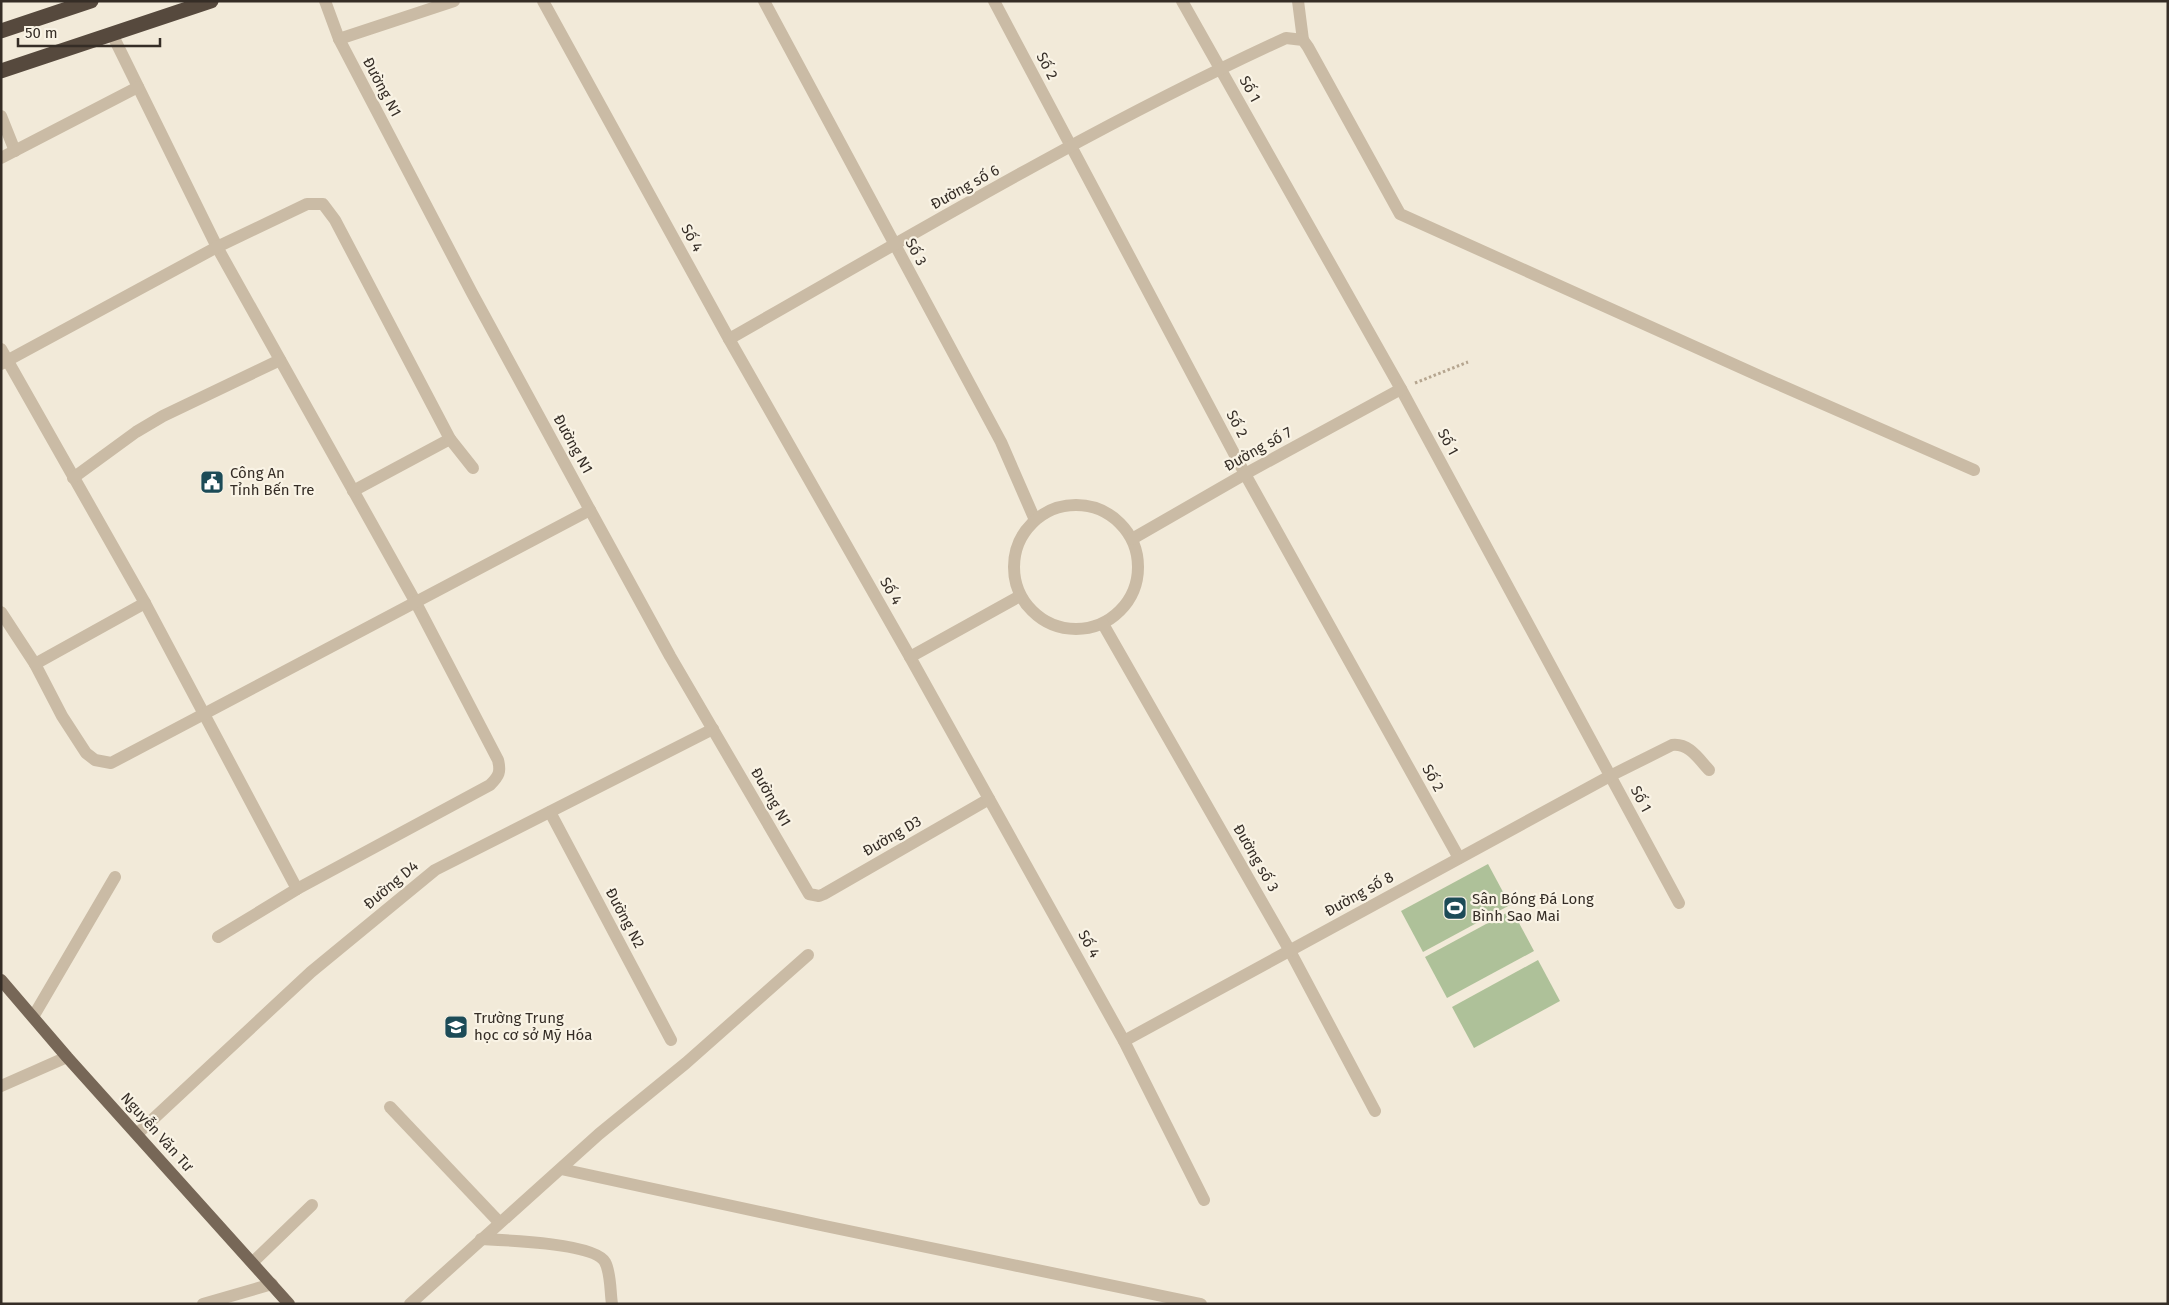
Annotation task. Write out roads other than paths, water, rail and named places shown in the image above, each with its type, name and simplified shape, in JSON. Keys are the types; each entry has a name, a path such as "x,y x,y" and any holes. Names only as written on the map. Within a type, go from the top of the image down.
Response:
{"highway":[{"path":"1,31 91,1"},
{"path":"1,71 211,1"}],"main road":[{"name":"Nguyễn Văn Tư","path":"1,980 68,1058 290,1304"}],"street":[{"name":"Đường N1","path":"324,1 339,39 472,293 670,656 809,894"},
{"path":"339,39 454,1"},
{"name":"Số 4","path":"543,1 729,339 910,657 1124,1041 1204,1200"},
{"name":"Số 3","path":"764,1 1001,442 1035,520"},
{"name":"Số 2","path":"994,1 1246,474 1460,858"},
{"name":"Số 1","path":"1182,1 1401,389 1679,903"},
{"path":"1298,1 1303,40 1400,214 1764,378 1974,470"},
{"path":"112,34 218,247 416,601 498,760 501,770 499,776 490,784 297,889 218,936"},
{"name":"Đường số 6","path":"729,339 1071,146 1220,68 1286,38 1303,40"},
{"path":"1,158 138,87"},
{"path":"1,116 15,151"},
{"path":"4,363 218,247 307,204 323,204 339,228 450,439 473,468"},
{"path":"1,349 4,363 145,603 297,889"},
{"path":"73,478 136,432 163,416 280,360"},
{"name":"Đường số 7","path":"1132,539 1401,389"},
{"path":"353,491 450,439"},
{"path":"1077,504 1099,508 1118,520 1132,539 1138,558 1138,577 1132,596 1120,612 1103,624 1088,629 1072,630 1056,627 1042,620 1020,596 1014,569 1019,542 1035,520 1055,508 1077,504"},
{"path":"1,612 35,664 62,716 86,753 102,763 110,763 121,760 416,601 590,510"},
{"path":"910,657 1020,596"},
{"path":"35,664 145,603"},
{"name":"Đường số 3","path":"1103,624 1290,951 1375,1111"},
{"name":"Đường D4","path":"137,1134 311,972 435,870 713,729"},
{"name":"Đường số 8","path":"1124,1041 1610,776 1672,745 1682,744 1709,770"},
{"name":"Đường D3","path":"809,894 819,896 824,894 989,798"},
{"name":"Đường N2","path":"550,812 671,1040"},
{"path":"33,1017 115,877"},
{"path":"410,1304 480,1239 599,1134 686,1063 808,955"},
{"path":"1,1086 68,1058"},
{"path":"390,1107 499,1222"},
{"path":"561,1169 1201,1304"},
{"path":"253,1262 312,1205"},
{"path":"480,1239 557,1245 600,1256 604,1260 607,1270 612,1304"},
{"path":"203,1304 272,1284"}],"place":[{"name":"Công An Tỉnh Bến Tre","path":"212,482"},
{"name":"Sân Bóng Đá Long Bình Sao Mai","path":"1455,908"},
{"name":"Trường Trung học cơ sở Mỹ Hóa","path":"456,1027"}]}
